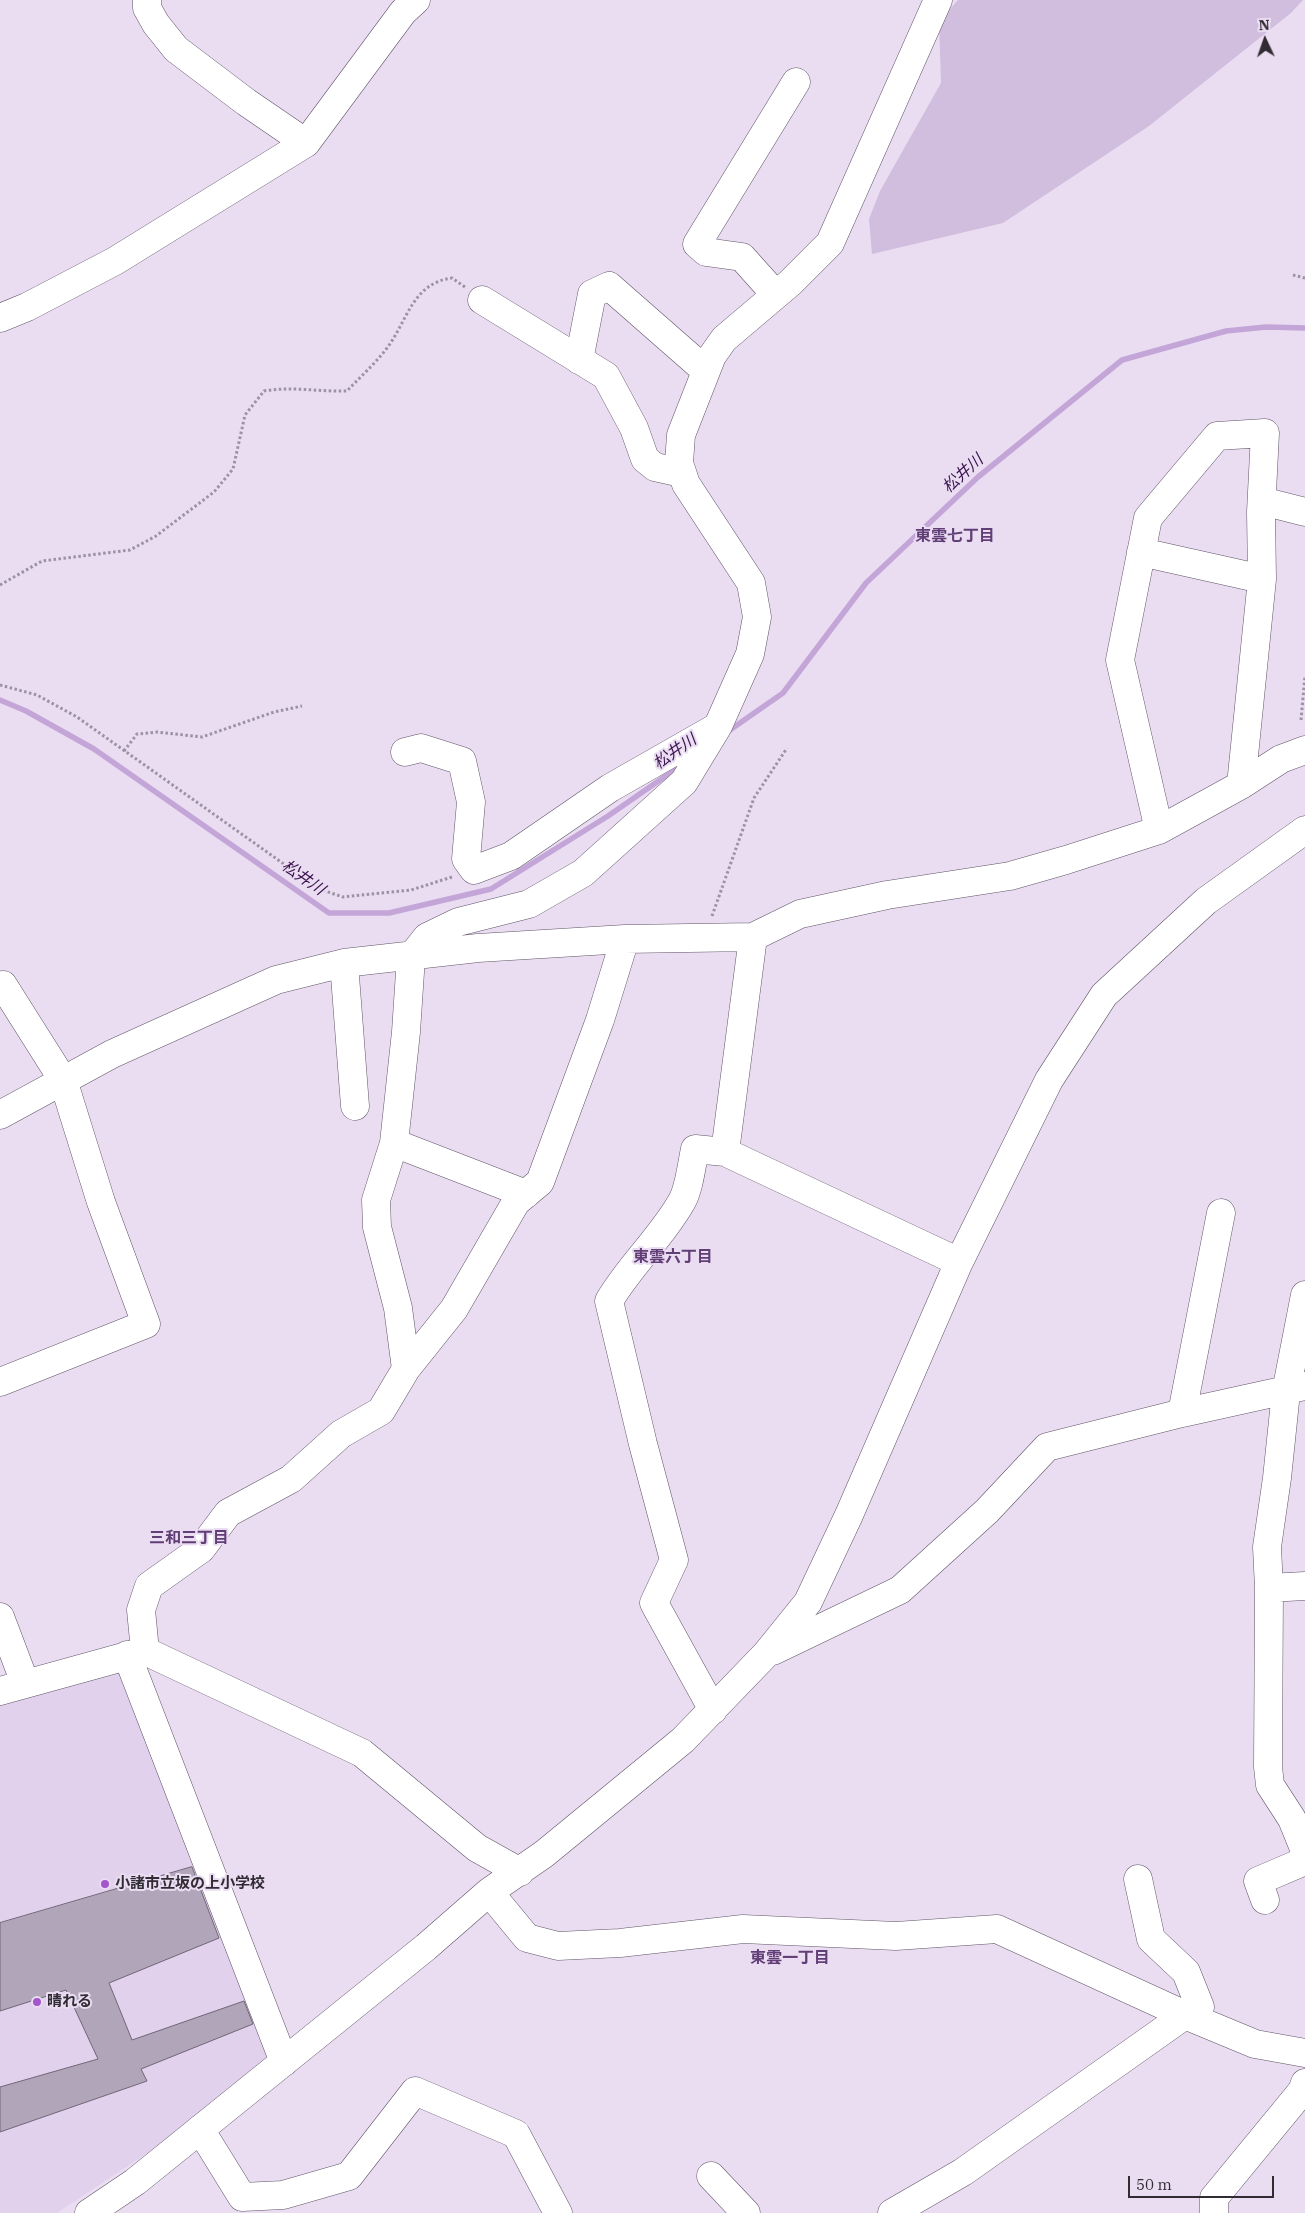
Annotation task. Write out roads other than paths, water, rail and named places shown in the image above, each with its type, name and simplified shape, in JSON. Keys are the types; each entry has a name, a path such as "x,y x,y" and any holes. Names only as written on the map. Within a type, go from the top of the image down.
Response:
{"street":[{"path":"147,0 147,8 156,24 176,49 246,102 306,143"},
{"path":"0,318 27,307 115,261 306,143 403,12 416,0"},
{"path":"406,1369 398,1308 377,1226 376,1200 394,1143 406,1032 411,957 427,937 458,922 529,904 583,873 684,782 718,726 750,654 756,617 750,583 686,484 679,463 681,435 712,356 724,339 776,295 830,243 938,0"},
{"path":"776,295 742,257 706,252 697,244 796,82"},
{"path":"579,360 592,294 609,286 706,371"},
{"path":"482,300 606,376 634,428 645,459 655,467 682,473"},
{"path":"1159,830 1120,660 1148,518 1217,436 1265,433 1262,502 1262,580 1241,785"},
{"path":"1262,502 1305,512"},
{"path":"1141,552 1262,580"},
{"path":"405,752 421,748 462,761 471,802 466,858 474,870 512,856 610,788 718,726"},
{"path":"0,1115 112,1054 276,980 344,963 478,948 624,939 753,937 800,914 887,895 1010,876 1159,830 1241,785 1281,760 1305,750"},
{"path":"88,2213 135,2182 426,1947 489,1892 520,1872 683,1740 766,1654 808,1602 849,1515 959,1262 1049,1080 1104,995 1206,901 1305,830"},
{"path":"725,1152 753,937"},
{"path":"284,2062 136,1653 142,1610 149,1586 201,1549 228,1513 291,1479 341,1434 381,1411 406,1369 454,1309 516,1202 540,1182 600,1020 624,939"},
{"path":"344,963 355,1106"},
{"path":"0,1382 146,1324 101,1202 63,1080 3,985"},
{"path":"394,1143 526,1194"},
{"path":"713,1710 654,1603 674,1560 643,1444 609,1300 620,1282 683,1200 695,1149 725,1152 959,1262"},
{"path":"1182,1413 1221,1213"},
{"path":"1305,1295 1296,1389 1277,1478 1267,1547 1269,1588 1268,1767 1270,1785 1292,1819 1305,1851"},
{"path":"766,1654 900,1590 987,1511 1047,1447 1182,1413 1296,1389"},
{"path":"1269,1588 1305,1586"},
{"path":"0,1617 12,1687 136,1653 362,1753 477,1848 520,1872"},
{"path":"1265,1900 1258,1881 1305,1861"},
{"path":"892,2213 963,2172 1185,2015 1200,2007 1186,1972 1151,1939 1138,1879"},
{"path":"489,1892 527,1938 558,1946 620,1943 743,1930 896,1936 997,1929 1185,2015 1255,2044 1305,2053"},
{"path":"1214,2213 1214,2198 1302,2091 1305,2083"},
{"path":"200,2129 242,2197 283,2196 349,2176 414,2091 516,2134 558,2213"},
{"path":"711,2176 746,2213"}],"waterway":[{"name":"松井川","path":"727,732 783,693 866,583 978,477 1122,360 1226,331 1266,327 1305,328"},
{"name":"松井川","path":"0,700 26,711 94,749 329,913 389,913 491,889 608,816 683,764"}],"place":[{"name":"小諸市立坂の上小学校","path":"105,1884"},
{"name":"晴れる","path":"37,2002"}],"district":[{"name":"東雲七丁目","path":"955,536"},
{"name":"東雲六丁目","path":"673,1257"},
{"name":"三和三丁目","path":"189,1538"},
{"name":"東雲一丁目","path":"790,1958"}]}
